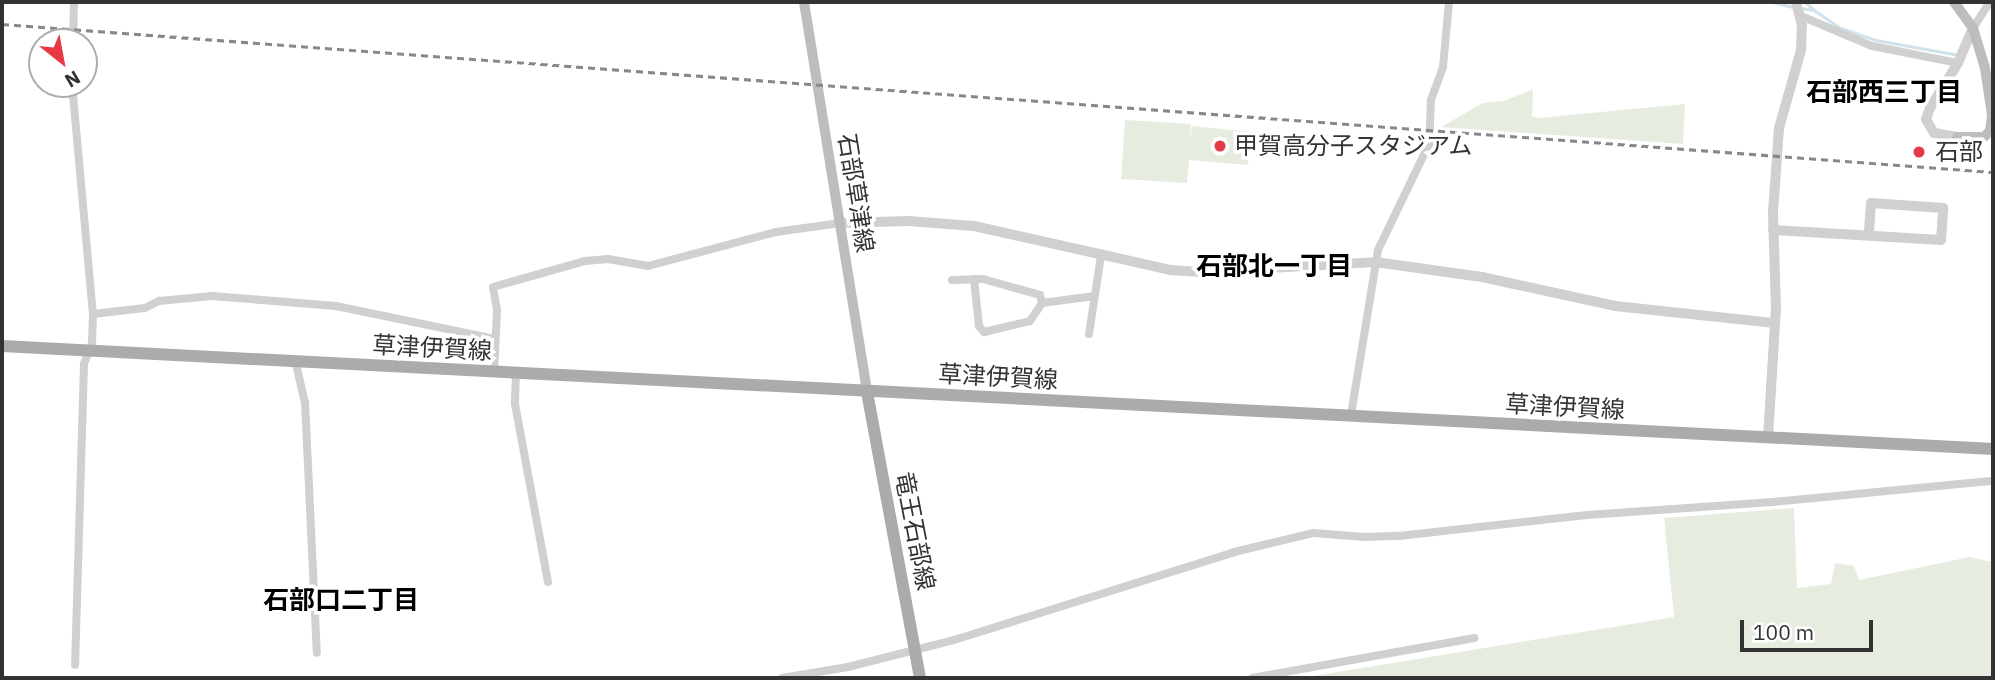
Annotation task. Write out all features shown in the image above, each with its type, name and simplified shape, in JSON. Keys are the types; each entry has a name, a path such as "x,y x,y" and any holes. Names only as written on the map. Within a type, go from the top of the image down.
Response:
{"main road":[{"name":"石部草津線","path":"804,2 867,392"},
{"path":"1954,2 1973,28 1986,62 1992,115 1990,131 1979,139 1957,137"},
{"name":"草津伊賀線","path":"2,346 296,364 1993,449"},
{"name":"竜王石部線","path":"867,392 920,678"}],"street":[{"path":"73,28 74,2"},
{"path":"1351,415 1378,250 1429,144 1431,100 1443,67 1449,2"},
{"path":"1768,438 1775,323 1773,230 1779,128 1798,69 1801,16 1796,2"},
{"path":"1957,137 1934,133 1926,119 1960,58 1973,28 1990,2"},
{"path":"1801,16 1872,46 1960,58"},
{"path":"73,98 93,314 92,343 84,364 75,665"},
{"path":"1773,230 1941,240 1943,208 1871,203 1869,235"},
{"path":"494,372 497,310 493,287 585,261 608,259 648,266 776,232 841,223 908,221 974,226 1101,256 1171,270 1198,272 1376,261 1482,277 1615,306 1775,323"},
{"path":"1089,334 1101,256"},
{"path":"952,280 974,279 1040,295 1042,303 1030,321 1004,330 984,332 979,326 974,279"},
{"path":"93,314 145,308 159,301 212,296 337,306 495,339"},
{"path":"1042,303 1095,296"},
{"path":"296,364 305,402 317,653"},
{"path":"516,373 515,404 548,582"},
{"path":"782,678 915,650 1234,552 1313,533 1365,537 1399,536 1600,514 1773,502 1993,481"},
{"path":"1252,678 1474,638"}],"shaded area":[{"path":"1533,89 1532,116 1539,118 1685,104 1683,144 1441,127 1483,103 1504,101"},
{"path":"1125,120 1191,124 1190,142 1192,126 1252,132 1248,165 1189,160 1187,183 1121,179"},
{"path":"1794,508 1797,588 1831,584 1835,563 1854,566 1859,580 1970,557 1992,562 1993,557 1993,678 1301,678 1674,617 1664,518"}],"waterway":[{"path":"1773,2 1793,7"},
{"path":"1805,2 1813,9"},
{"path":"1800,8 1814,10 1841,28 1876,40 1959,55"}],"railway":[{"path":"2,24 1993,172"}],"place":[{"name":"甲賀高分子スタジアム","path":"1220,146"},
{"name":"石部","path":"1919,152"}],"district":[{"name":"石部西三丁目","path":"1884,92"},
{"name":"石部北一丁目","path":"1274,266"},
{"name":"石部口二丁目","path":"341,600"}]}
